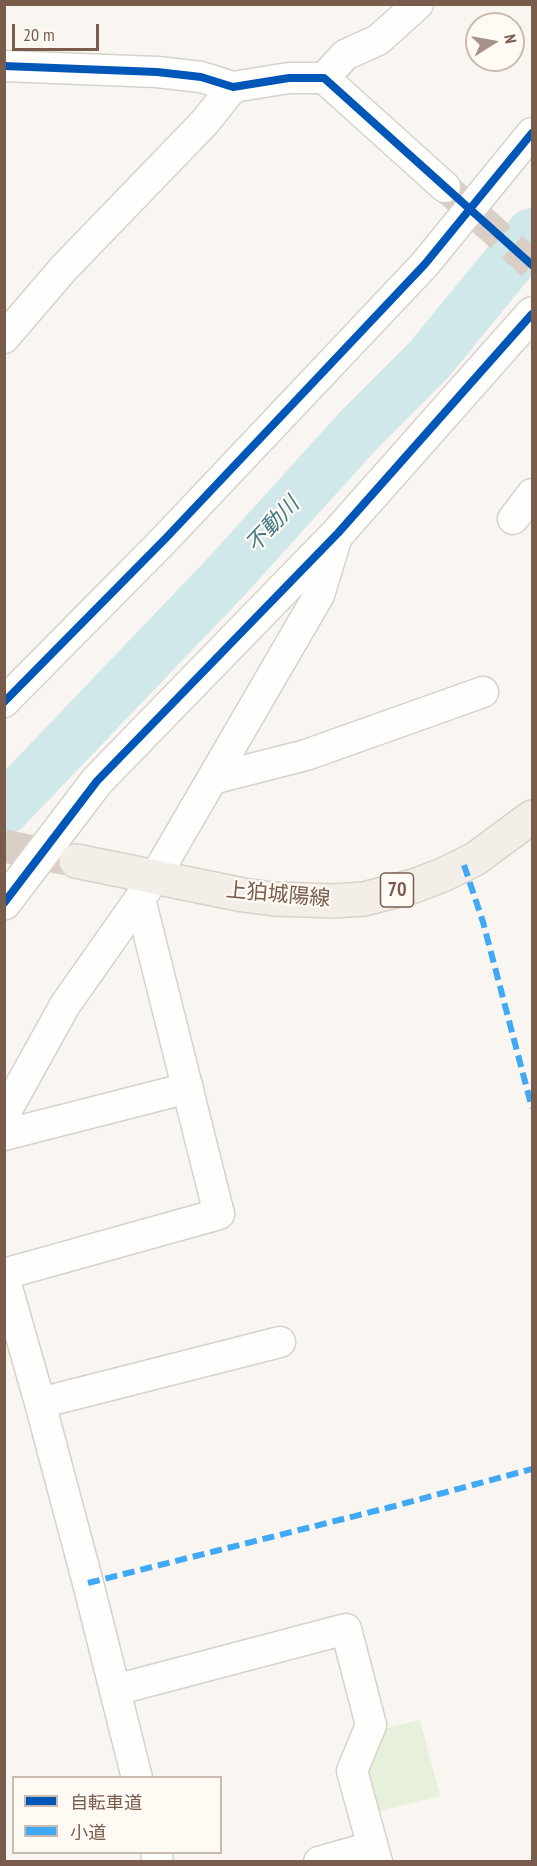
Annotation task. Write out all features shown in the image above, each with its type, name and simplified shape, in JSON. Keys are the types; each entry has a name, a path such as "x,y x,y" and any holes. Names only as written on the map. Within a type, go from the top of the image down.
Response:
{"main road":[{"name":"上狛城陽線","path":"76,861 147,888 314,901 364,898 414,886 475,860 532,817"}],"street":[{"path":"324,78 345,55 378,40 418,4"},
{"path":"4,66 157,72 201,77 233,87 289,78 324,78 445,187"},
{"path":"4,338 64,268 204,123 233,87"},
{"path":"4,702 166,538 425,264 532,132"},
{"path":"4,903 97,781 338,532 532,314"},
{"path":"513,519 532,494"},
{"path":"4,1115 65,1005 147,888 319,595 338,532"},
{"path":"212,779 306,755 483,692"},
{"path":"136,1776 40,1403 4,1275 219,1214 188,1088 147,888"},
{"path":"4,1135 188,1088"},
{"path":"40,1403 280,1342"},
{"path":"115,1690 346,1629 371,1725 352,1771 374,1854 319,1862"}],"green space":[{"path":"420,1720 440,1796 376,1812 364,1764 382,1729"}],"waterway":[{"name":"不動川","path":"4,809 225,578 358,431 429,360 532,234"}],"tunnel":[{"path":"445,187 532,265"},
{"path":"4,846 67,859"}],"marked path":[{"path":"464,865 483,922 532,1108"},
{"path":"88,1583 532,1469"}],"cycle path":[{"path":"4,66 157,72 201,77 233,87 289,78 324,78 532,265"},
{"path":"4,702 166,538 425,264 532,133"},
{"path":"4,903 97,781 338,533 532,314"}]}
